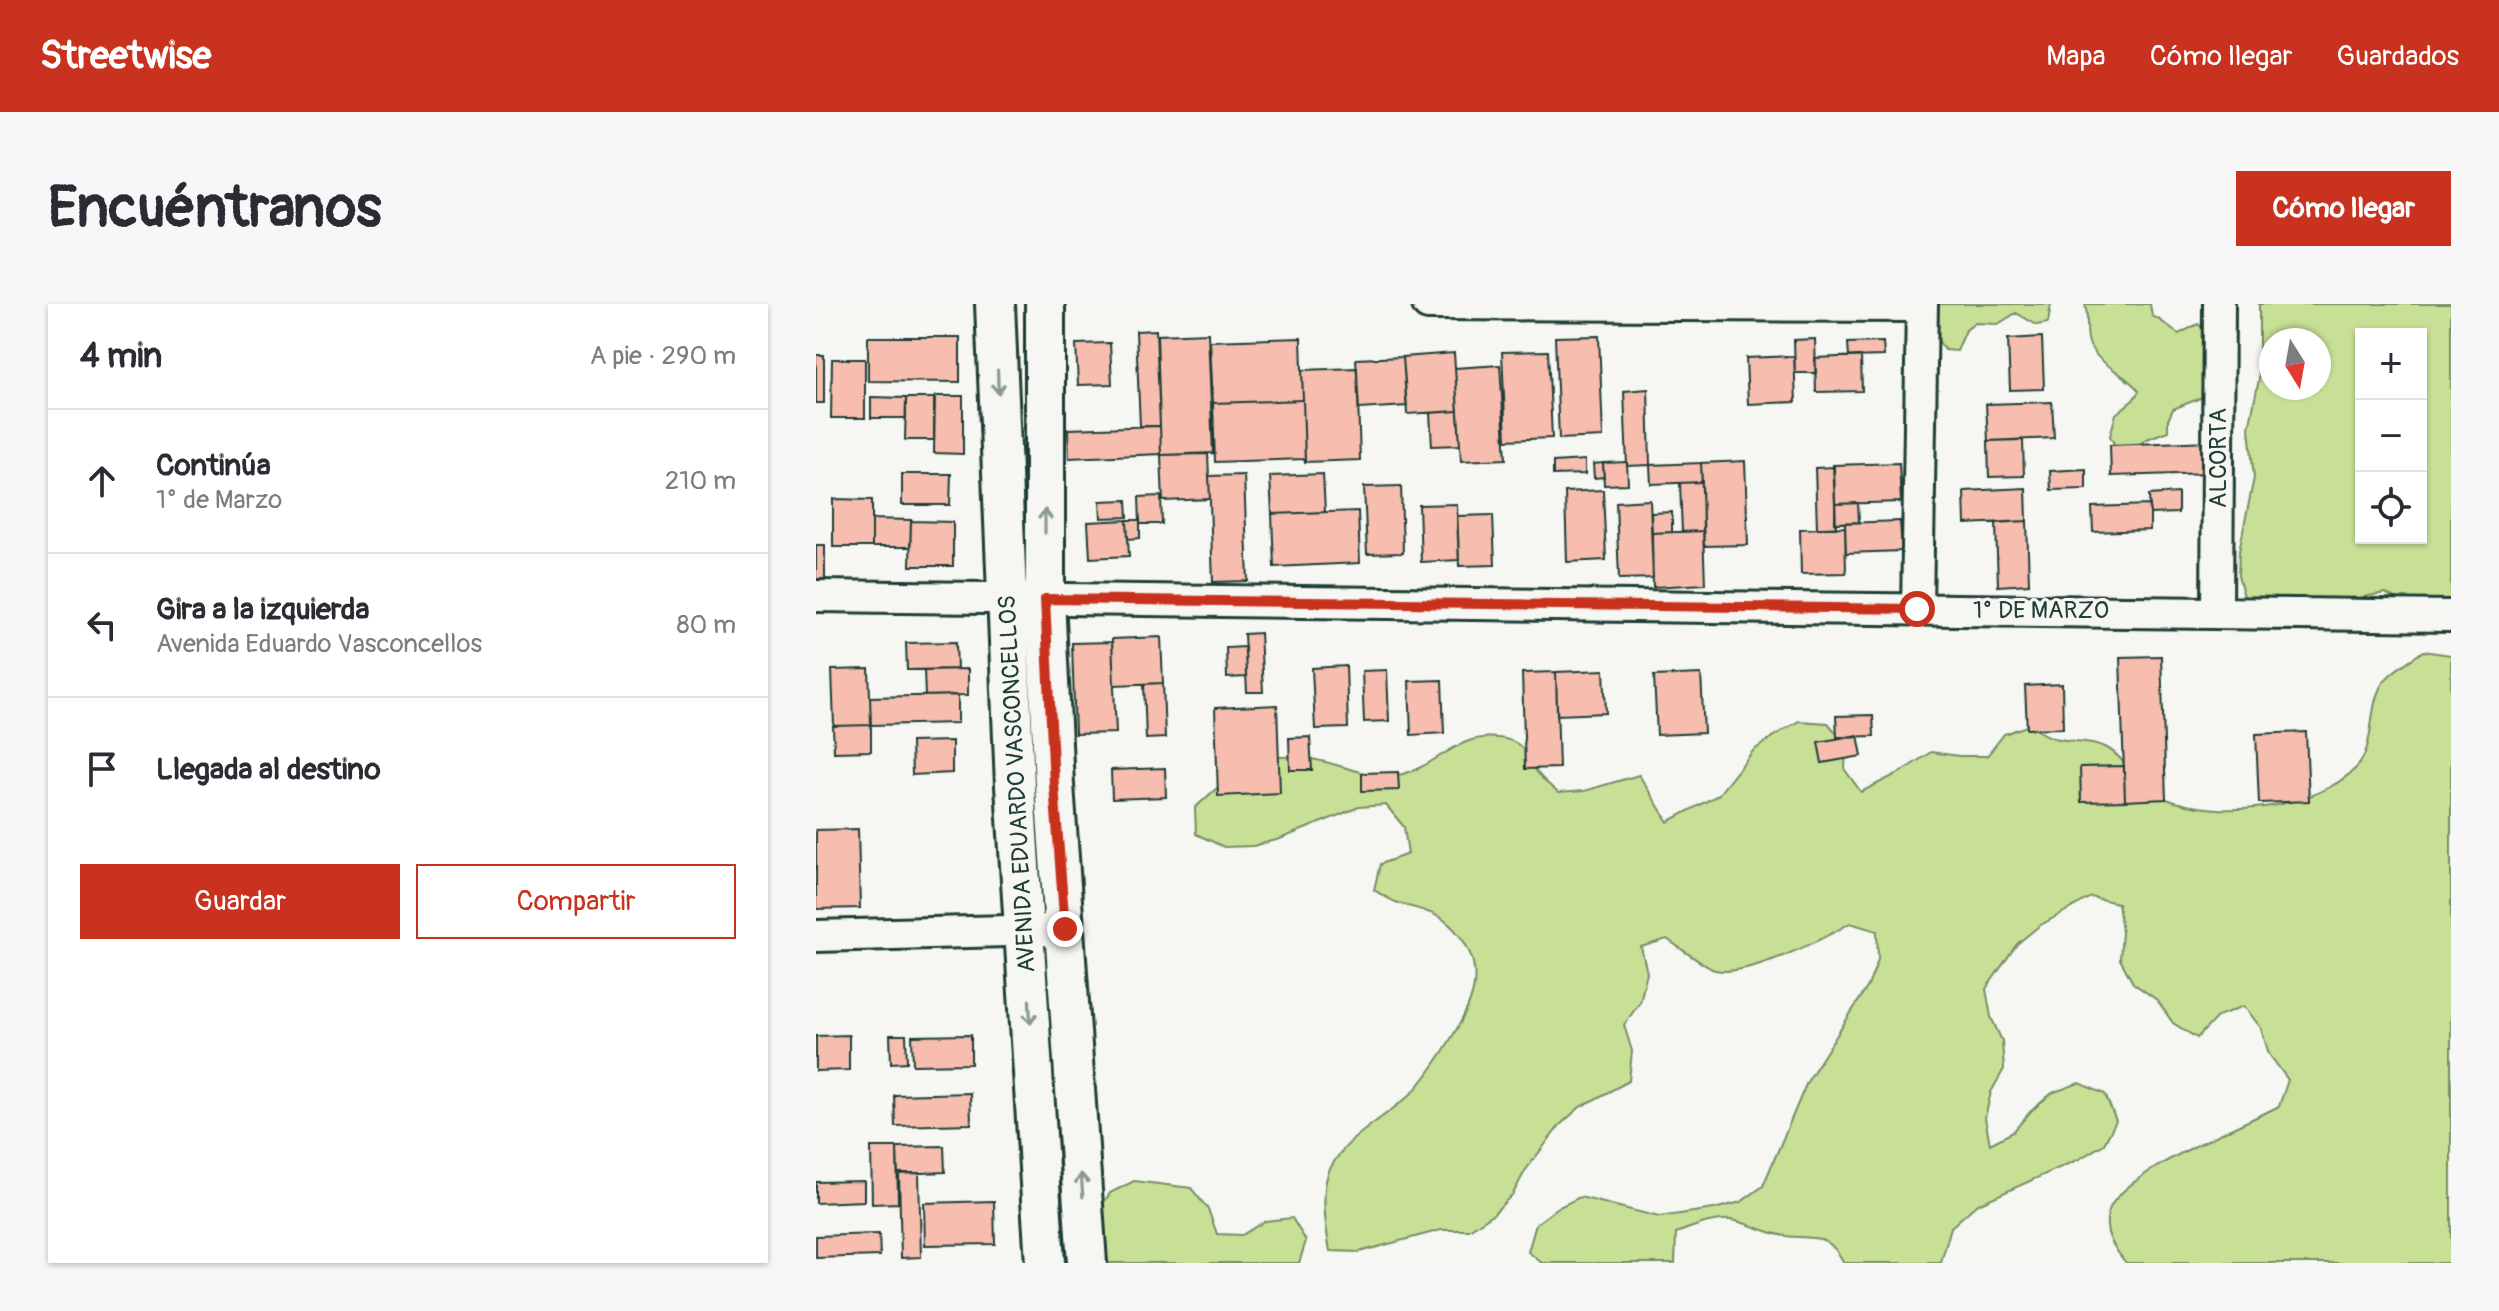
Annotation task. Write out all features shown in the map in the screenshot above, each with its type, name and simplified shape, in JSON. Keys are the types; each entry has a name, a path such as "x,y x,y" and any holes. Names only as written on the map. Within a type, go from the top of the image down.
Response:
{"street":[{"name":"AVENIDA EDUARDO VASCONCELLOS","path":"995,304 1015,786 1045,1263"},
{"name":"AVENIDA EDUARDO VASCONCELLOS","path":"1045,304 1045,599 1054,785 1087,1263"},
{"path":"1428,304 1922,305 1917,609"},
{"name":"ALCORTA","path":"2217,611 2219,304"},
{"name":"1° DE MARZO","path":"816,596 2451,616"},
{"path":"816,936 1065,929"}],"green space":[{"path":"1935,304 2051,304 2048,323 2037,325 2016,313 1998,324 1975,323 1966,330 1957,351 1945,350 1938,340 1934,323"},
{"path":"2085,304 2150,304 2152,316 2179,334 2198,324 2206,331 2205,396 2173,409 2168,420 2168,431 2138,445 2115,446 2110,436 2116,414 2139,391 2093,350 2088,338"},
{"path":"2259,304 2451,304 2451,627 2385,593 2335,602 2245,600 2238,576 2239,551 2254,478 2249,428 2259,379 2259,400 2331,400 2331,328 2259,328"},
{"path":"2423,651 2451,655 2451,1263 2126,1263 2114,1246 2107,1227 2108,1213 2117,1198 2157,1167 2279,1106 2288,1080 2269,1054 2261,1028 2244,1006 2218,1016 2197,1038 2173,1023 2157,1000 2133,983 2120,959 2122,932 2118,903 2091,897 2039,926 2017,944 1986,989 1991,1017 2002,1041 2004,1069 1991,1092 1985,1118 1990,1144 2013,1132 2052,1093 2079,1083 2105,1094 2116,1121 2104,1144 2079,1159 1976,1205 1951,1227 1941,1263 1844,1263 1826,1241 1779,1235 1738,1221 1724,1220 1676,1233 1675,1263 1542,1263 1528,1252 1536,1224 1557,1208 1580,1197 1659,1217 1741,1202 1763,1186 1807,1082 1868,986 1878,960 1877,931 1850,923 1784,956 1729,971 1711,969 1667,939 1641,947 1647,973 1640,1002 1624,1025 1632,1051 1629,1081 1580,1107 1560,1125 1525,1171 1513,1194 1493,1214 1469,1230 1441,1230 1359,1252 1330,1251 1324,1197 1331,1167 1347,1145 1401,1103 1429,1073 1463,1018 1474,988 1475,972 1463,941 1450,925 1433,914 1397,903 1374,890 1380,864 1408,854 1404,827 1386,805 1359,807 1280,839 1253,846 1224,847 1196,834 1195,808 1246,767 1262,760 1297,757 1388,776 1415,770 1471,740 1498,738 1521,747 1535,770 1558,793 1584,791 1639,775 1668,822 1718,795 1753,751 1799,721 1828,723 1846,744 1845,770 1861,792 1901,772 1931,752 1987,756 2004,734 2029,725 2057,739 2105,747 2117,756 2147,791 2164,798 2211,808 2264,807 2316,794 2356,768 2366,750 2381,686 2394,671"},
{"path":"1134,1181 1191,1188 1208,1209 1217,1234 1242,1235 1265,1221 1292,1218 1306,1241 1299,1263 1100,1263 1095,1217 1110,1193"}],"building":[{"path":"1156,330 1160,426 1140,426 1136,331"},
{"path":"1208,333 1213,453 1161,455 1157,335"},
{"path":"1599,336 1603,437 1559,439 1555,337"},
{"path":"868,337 960,337 960,382 868,381"},
{"path":"2042,337 2044,389 2010,390 2008,339"},
{"path":"1301,338 1303,400 1213,403 1210,341"},
{"path":"1815,339 1816,373 1795,373 1794,340"},
{"path":"1883,342 1884,356 1849,357 1848,343"},
{"path":"1110,343 1112,384 1078,385 1076,344"},
{"path":"1548,351 1552,438 1506,440 1502,352"},
{"path":"1454,353 1458,411 1407,414 1403,357"},
{"path":"816,355 824,355 824,403 816,403"},
{"path":"1794,356 1796,402 1748,404 1746,358"},
{"path":"1861,356 1862,391 1816,392 1815,358"},
{"path":"1403,357 1407,406 1359,409 1356,359"},
{"path":"832,359 865,359 865,418 831,418"},
{"path":"1500,365 1506,459 1461,461 1455,368"},
{"path":"1357,368 1360,460 1305,462 1302,370"},
{"path":"1648,389 1650,465 1627,466 1624,391"},
{"path":"935,396 963,396 963,454 934,453"},
{"path":"871,397 906,398 906,418 871,418"},
{"path":"906,398 934,398 934,440 905,440"},
{"path":"1303,400 1305,459 1215,462 1213,403"},
{"path":"2052,402 2054,438 1988,441 1986,404"},
{"path":"1458,411 1460,445 1432,446 1430,413"},
{"path":"1160,426 1161,454 1069,458 1068,429"},
{"path":"2023,440 2024,476 1989,477 1988,441"},
{"path":"2210,441 2211,473 2111,476 2110,445"},
{"path":"1208,454 1210,499 1163,501 1161,455"},
{"path":"1585,460 1585,474 1553,475 1553,462"},
{"path":"1745,461 1748,545 1704,546 1701,463"},
{"path":"1627,462 1628,484 1604,485 1603,463"},
{"path":"1603,463 1604,477 1594,478 1593,464"},
{"path":"1701,463 1702,482 1651,484 1650,465"},
{"path":"1899,463 1901,502 1835,504 1833,465"},
{"path":"1834,467 1836,528 1817,528 1815,468"},
{"path":"2086,469 2086,489 2051,490 2050,471"},
{"path":"902,474 951,474 950,505 902,505"},
{"path":"1323,474 1325,512 1272,514 1270,476"},
{"path":"1244,475 1248,581 1213,582 1209,476"},
{"path":"1702,482 1703,531 1682,532 1680,483"},
{"path":"1401,486 1403,553 1367,554 1364,487"},
{"path":"2026,488 2027,521 1965,524 1964,491"},
{"path":"1603,490 1606,560 1567,562 1565,492"},
{"path":"2178,493 2178,513 2150,514 2149,495"},
{"path":"1161,496 1162,524 1140,524 1139,497"},
{"path":"833,499 872,500 872,547 833,547"},
{"path":"1127,500 1128,517 1101,518 1100,501"},
{"path":"1650,500 1653,578 1619,579 1616,502"},
{"path":"1858,503 1859,522 1835,523 1835,504"},
{"path":"1457,504 1459,560 1421,562 1419,505"},
{"path":"2150,505 2150,530 2093,532 2092,507"},
{"path":"1358,511 1360,563 1274,567 1272,514"},
{"path":"1672,512 1672,532 1652,533 1651,513"},
{"path":"1493,515 1495,565 1459,566 1457,516"},
{"path":"872,519 911,520 910,547 872,547"},
{"path":"1127,520 1129,556 1090,558 1088,522"},
{"path":"1127,520 1140,520 1140,538 1128,539"},
{"path":"911,521 953,522 953,566 910,566"},
{"path":"1900,521 1902,551 1846,553 1845,523"},
{"path":"2027,521 2029,584 1998,586 1996,523"},
{"path":"1845,527 1846,573 1801,574 1800,529"},
{"path":"1703,531 1705,584 1653,587 1652,533"},
{"path":"816,545 825,545 825,579 816,579"},
{"path":"1260,633 1263,692 1247,692 1244,634"},
{"path":"1161,637 1163,683 1114,685 1112,639"},
{"path":"956,642 957,669 907,670 906,643"},
{"path":"1112,642 1116,733 1075,734 1072,643"},
{"path":"1245,647 1246,677 1227,678 1226,648"},
{"path":"2161,656 2166,799 2125,801 2120,657"},
{"path":"1346,666 1348,728 1315,729 1312,668"},
{"path":"869,669 871,725 834,726 832,670"},
{"path":"968,669 968,695 925,696 924,670"},
{"path":"1387,670 1389,721 1364,722 1362,671"},
{"path":"1604,670 1606,713 1557,715 1556,672"},
{"path":"1556,672 1559,768 1525,769 1522,673"},
{"path":"1701,674 1704,733 1657,735 1654,676"},
{"path":"1442,680 1444,733 1411,735 1409,681"},
{"path":"1163,683 1165,738 1146,739 1144,684"},
{"path":"2062,684 2063,728 2027,729 2025,686"},
{"path":"958,695 958,723 871,725 870,697"},
{"path":"1277,705 1280,793 1218,796 1215,708"},
{"path":"1873,715 1874,736 1837,737 1836,716"},
{"path":"871,725 871,751 834,752 833,726"},
{"path":"2306,732 2309,801 2259,803 2256,734"},
{"path":"1858,735 1862,756 1822,763 1818,742"},
{"path":"1310,737 1312,770 1290,770 1289,738"},
{"path":"952,741 952,773 912,775 911,742"},
{"path":"2124,766 2125,801 2081,802 2080,767"},
{"path":"1165,768 1166,797 1112,799 1111,770"},
{"path":"1398,772 1399,790 1362,791 1362,773"},
{"path":"858,829 860,908 816,909 816,830"},
{"path":"849,1035 849,1070 816,1071 816,1036"},
{"path":"890,1035 906,1035 907,1062 891,1063"},
{"path":"971,1035 971,1064 913,1065 912,1036"},
{"path":"970,1093 971,1124 895,1126 894,1095"},
{"path":"944,1146 945,1172 898,1174 897,1147"},
{"path":"871,1147 897,1147 898,1203 872,1204"},
{"path":"899,1173 919,1173 921,1257 901,1258"},
{"path":"864,1181 864,1201 816,1203 816,1182"},
{"path":"994,1201 995,1244 925,1245 924,1203"},
{"path":"879,1234 880,1256 816,1258 816,1236"}],"route":[{"path":"1065,929 1045,599 1917,609"}]}
